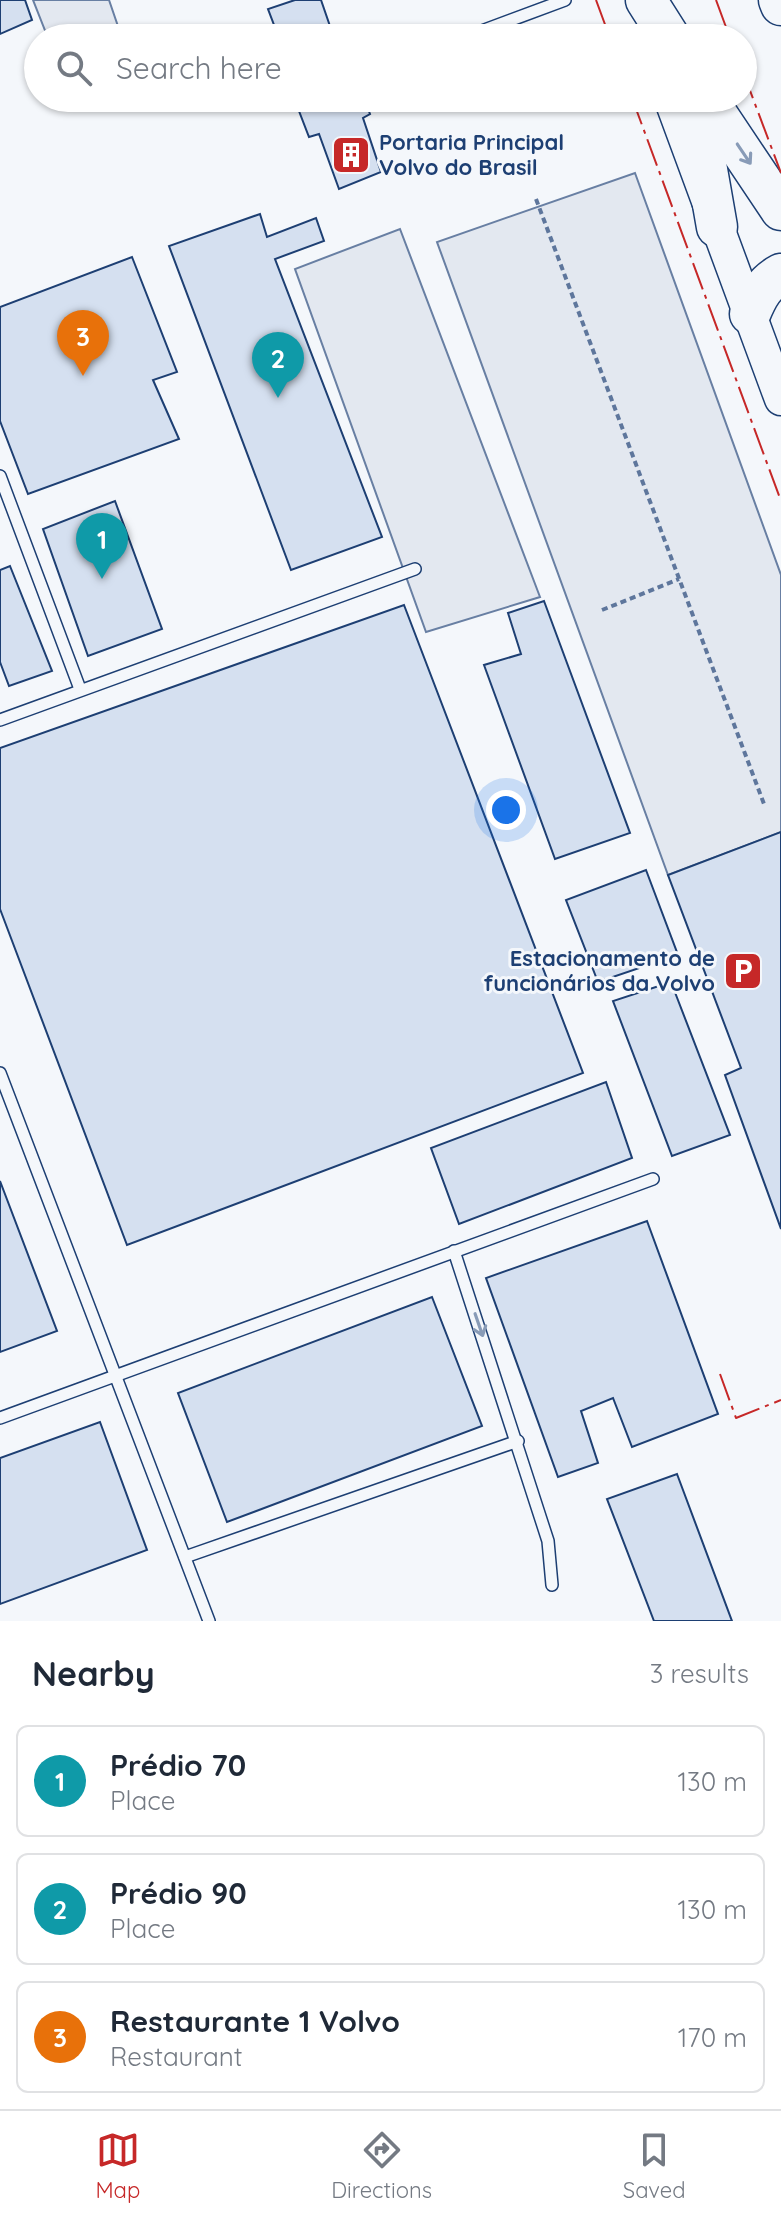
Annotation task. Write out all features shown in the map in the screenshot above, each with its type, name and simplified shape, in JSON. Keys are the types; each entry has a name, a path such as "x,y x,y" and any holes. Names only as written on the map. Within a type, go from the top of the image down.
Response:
{"highway":[{"path":"646,0 661,24"},
{"path":"705,112 702,141 717,227"},
{"path":"715,112 781,210"},
{"path":"750,314 758,294 770,280 781,274"}],"street":[{"path":"639,0 647,24"},
{"path":"675,112 781,399"}],"lane":[{"path":"501,24 565,0"},
{"path":"0,476 80,689"},
{"path":"0,720 415,569"},
{"path":"0,1073 209,1621"},
{"path":"0,1418 113,1374 653,1179"},
{"path":"454,1251 548,1541 552,1585"},
{"path":"185,1557 518,1441"}],"path":[{"path":"536,199 764,804"},
{"path":"602,610 679,579"}],"shaded area":[{"path":"33,0 109,0 117,24 42,24"},
{"path":"635,173 781,575 781,832 668,875 437,242"},
{"path":"400,229 540,597 426,632 295,269"}],"building":[{"path":"0,0 25,0 32,20 0,34"},
{"path":"295,0 321,0 329,24 274,24 268,9"},
{"name":"Portaria Principal Volvo do Brasil","path":"299,112 369,112 363,118 381,172 339,189 319,134 309,137"},
{"path":"260,214 267,237 316,218 324,241 275,259 382,537 291,570 169,246"},
{"path":"132,257 177,372 153,380 179,439 28,494 0,421 0,307"},
{"path":"115,501 162,629 88,656 43,529"},
{"path":"10,566 52,671 9,686 0,662 0,570"},
{"path":"544,601 630,833 555,859 484,665 521,654 508,613"},
{"path":"404,605 583,1073 127,1245 0,909 0,748"},
{"name":"Estacionamento de funcionários da Volvo","path":"781,832 781,1229 725,1075 741,1068 668,875"},
{"path":"646,870 678,955 598,982 566,900"},
{"path":"671,982 730,1135 672,1156 613,1001"},
{"path":"606,1082 632,1158 459,1224 431,1148"},
{"path":"0,1181 57,1331 0,1352"},
{"path":"647,1221 718,1414 632,1447 613,1398 581,1411 598,1463 558,1477 486,1278"},
{"path":"432,1297 482,1426 227,1522 178,1393"},
{"path":"100,1422 147,1550 0,1604 0,1458"},
{"path":"677,1474 732,1621 654,1621 607,1499"}],"power":[{"path":"596,0 605,24"},
{"path":"716,0 725,24"},
{"path":"757,109 781,173"},
{"path":"637,112 781,501"},
{"path":"720,1374 736,1418 781,1400"}],"place":[{"name":"Portaria Principal Volvo do Brasil","path":"351,155"},
{"name":"Restaurante 1 Volvo","path":"83,376"},
{"name":"Prédio 90","path":"278,398"},
{"name":"Prédio 70","path":"102,579"},
{"name":"Estacionamento de funcionários da Volvo","path":"743,971"}]}
